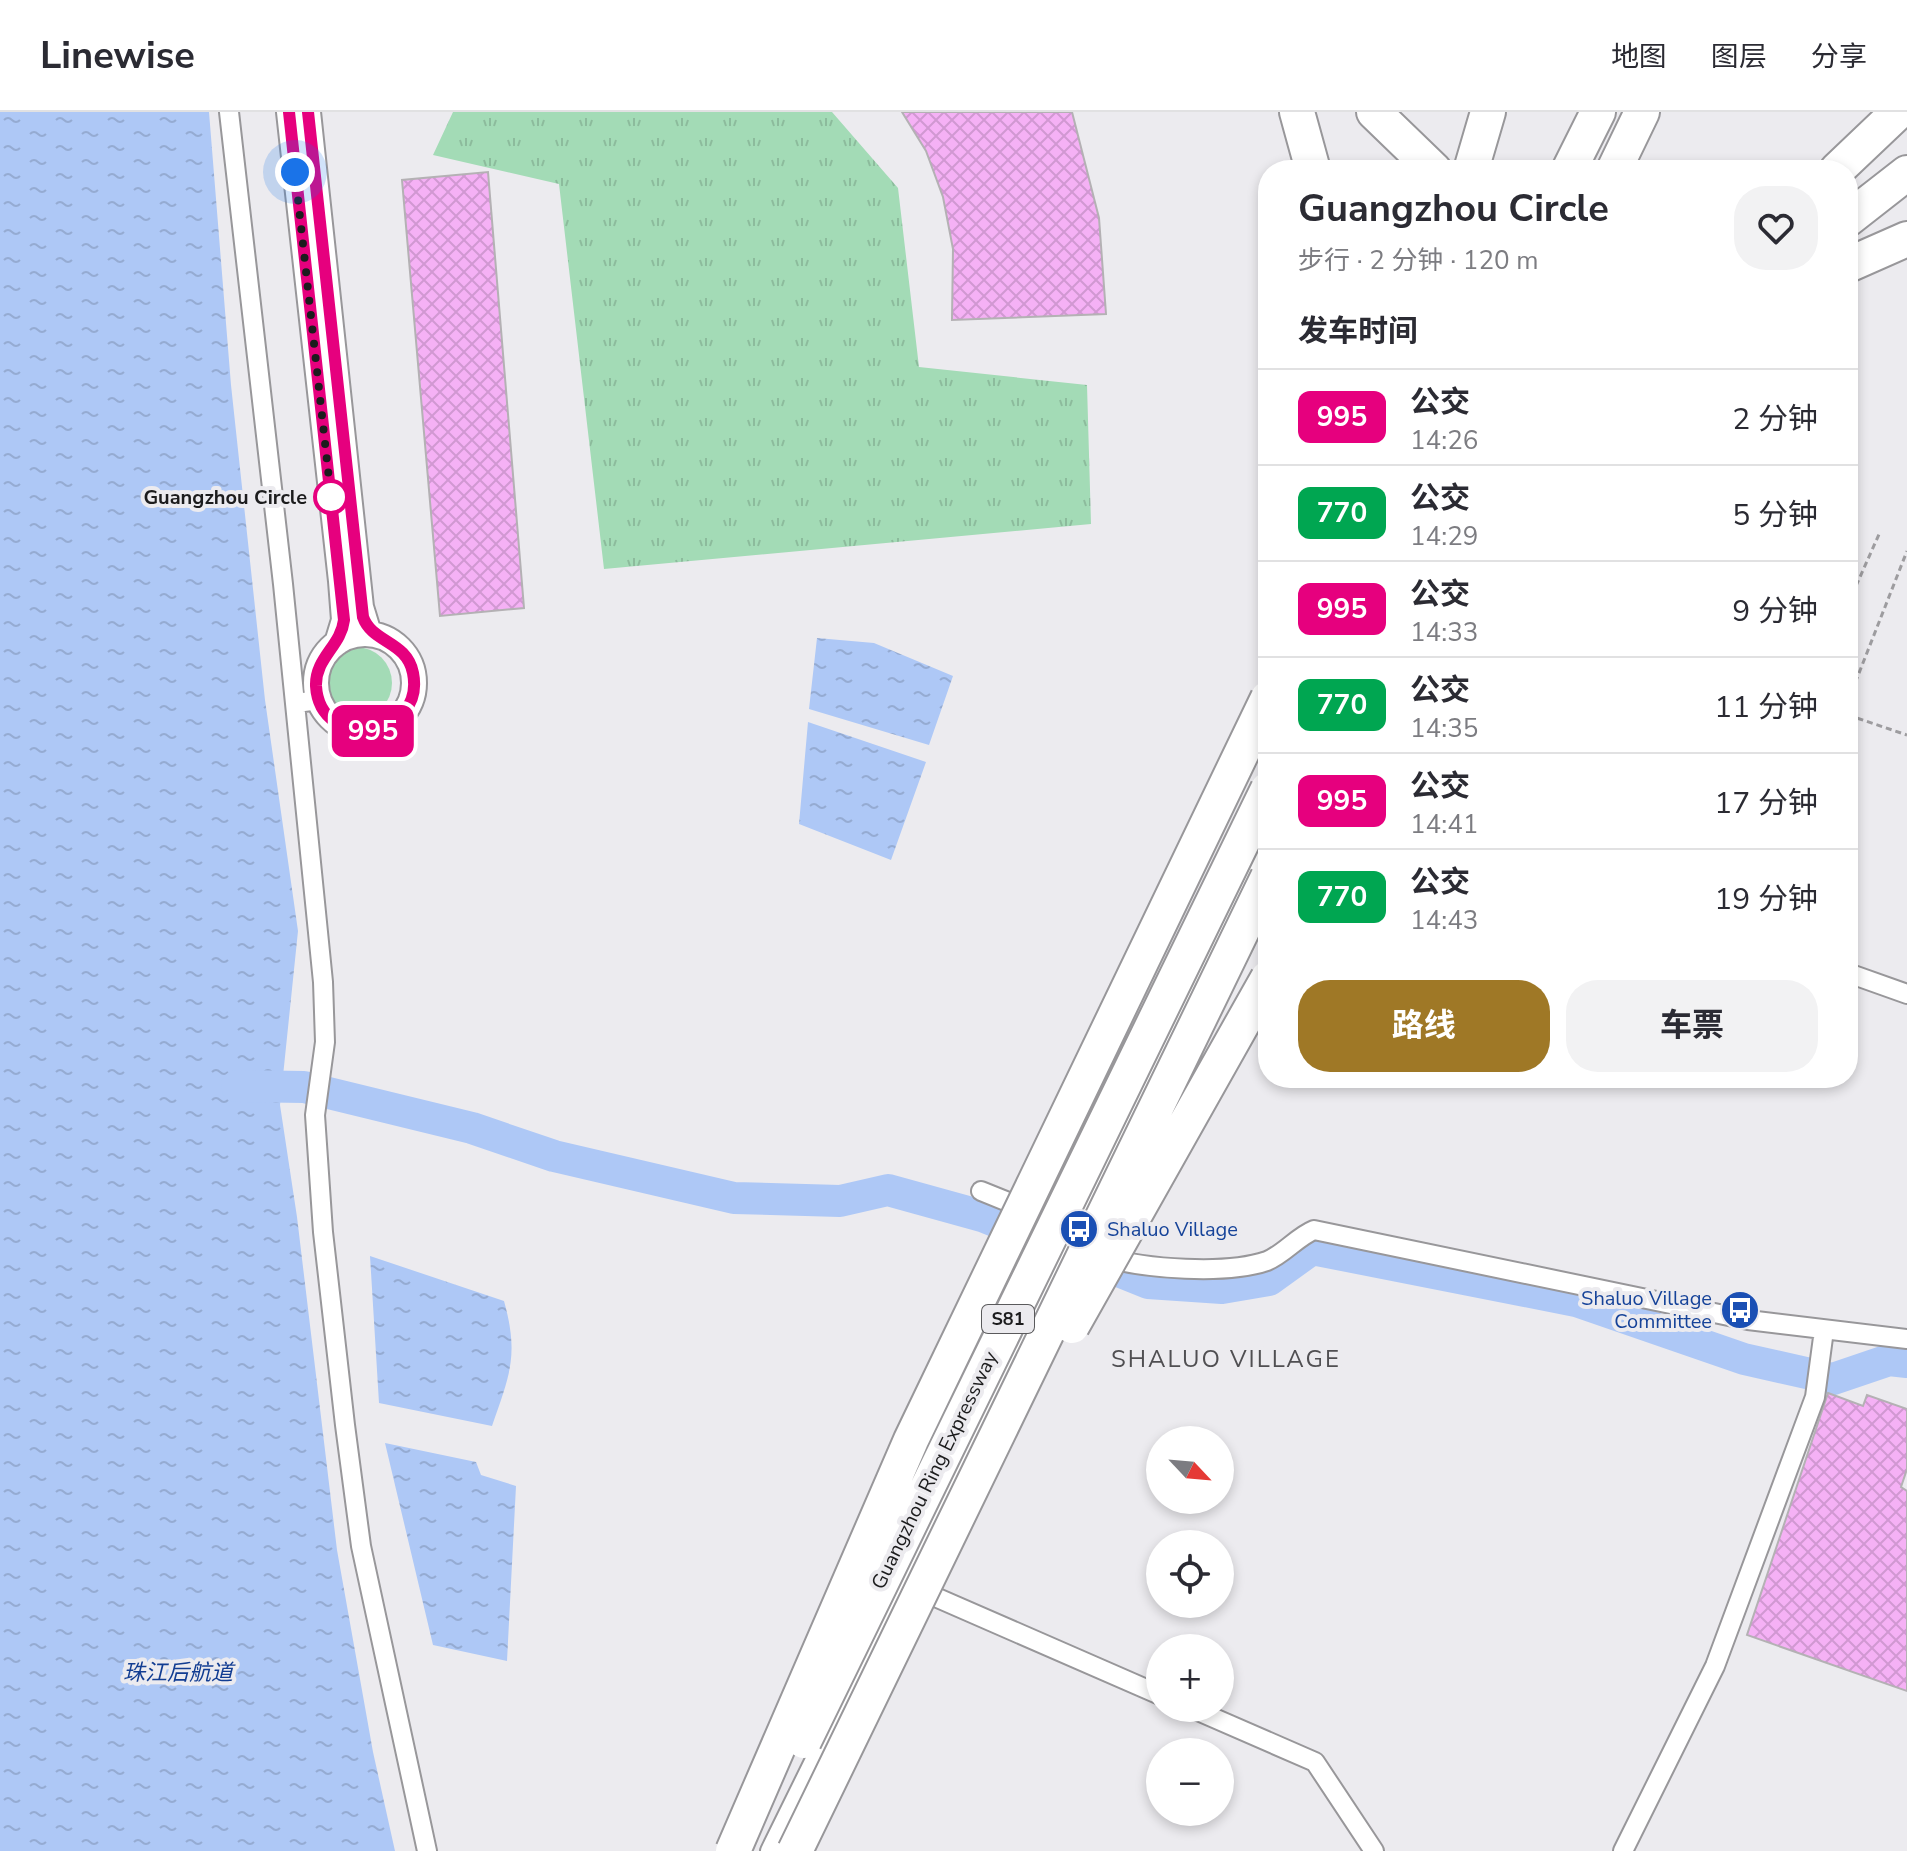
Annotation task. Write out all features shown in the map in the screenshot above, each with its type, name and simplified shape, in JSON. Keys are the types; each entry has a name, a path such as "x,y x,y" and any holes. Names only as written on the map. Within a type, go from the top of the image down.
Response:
{"highway":[{"path":"1297,112 1310,160"},
{"path":"1374,112 1424,160"},
{"path":"1474,160 1488,112"},
{"path":"1574,160 1598,112"},
{"path":"1619,160 1642,112"},
{"path":"1848,160 1898,112"},
{"path":"1858,211 1907,173"},
{"path":"1858,261 1907,239"},
{"path":"1213,814 1258,705"},
{"path":"733,1851 892,1480 1258,719"},
{"name":"Guangzhou Ring Expressway","path":"752,1851 881,1578 1258,809"},
{"name":"Guangzhou Ring Expressway","path":"795,1851 1258,897"},
{"path":"893,1644 1258,996"}],"street":[{"path":"229,112 307,702 325,1042 315,1115 323,1232 361,1546 427,1851"},
{"path":"289,112 344,620 337,643 318,668 316,685 307,702"},
{"path":"307,702 354,731 371,732 399,718 409,705 413,673 408,658 397,646 368,630 361,607 308,112"},
{"path":"1589,160 1611,112"},
{"path":"337,643 352,635 374,635"},
{"path":"770,1851 1258,858"},
{"path":"1858,977 1907,994"},
{"path":"981,1191 1030,1211 1070,1243 1100,1256 1129,1263 1223,1267 1271,1259 1302,1235 1314,1230 1724,1315 1907,1339"},
{"path":"1623,1851 1715,1666 1815,1397 1824,1330"},
{"path":"903,1582 1146,1689"},
{"path":"1223,1722 1315,1762 1374,1851"}],"path":[{"path":"1858,582 1880,532"},
{"path":"1858,676 1907,551"},
{"path":"1858,718 1907,735"}],"green space":[{"path":"453,112 832,112 898,188 919,367 1087,385 1091,524 604,569 559,184 433,155"},
{"path":"356,647 376,653 386,663 392,683 386,703 376,713 356,719 336,713 326,703 320,683 326,663 336,653"}],"water":[{"name":"珠江后航道","path":"0,112 209,112 231,385 265,700 298,931 280,1105 297,1217 337,1550 373,1752 395,1851 0,1851"},
{"path":"817,638 874,643 953,676 929,745 809,709"},
{"path":"808,722 926,762 891,860 799,824"},
{"path":"370,1256 504,1301 512,1351 504,1392 492,1426 379,1403"},
{"path":"385,1443 476,1462 481,1475 516,1486 507,1661 433,1645"}],"building":[{"path":"902,112 1072,112 1099,218 1106,314 952,320 953,249 943,197 926,151"},
{"path":"488,172 524,608 440,616 402,180"},
{"path":"1828,1393 1863,1406 1867,1395 1907,1409 1907,1469 1901,1487 1907,1491 1907,1691 1747,1635"}],"waterway":[{"path":"237,1086 304,1087 472,1128 554,1156 734,1198 840,1201 888,1190 982,1216 1148,1283 1222,1288 1269,1280 1312,1249 1576,1301 1744,1359 1833,1379 1889,1360 1907,1362"}],"bus line":[{"name":"995","path":"289,112 344,620 337,643 318,668 316,685 319,700 327,714 339,725 354,731 371,732 399,718 409,705 414,689 413,673 408,658 397,646 368,630 361,607 308,112"}],"place":[{"name":"Guangzhou Circle","path":"331,497"},
{"name":"Shaluo Village","path":"1079,1229"},
{"name":"Shaluo Village Committee","path":"1740,1310"}],"district":[{"name":"SHALUO VILLAGE","path":"1226,1359"}],"route":[{"path":"295,172 331,497"}]}
